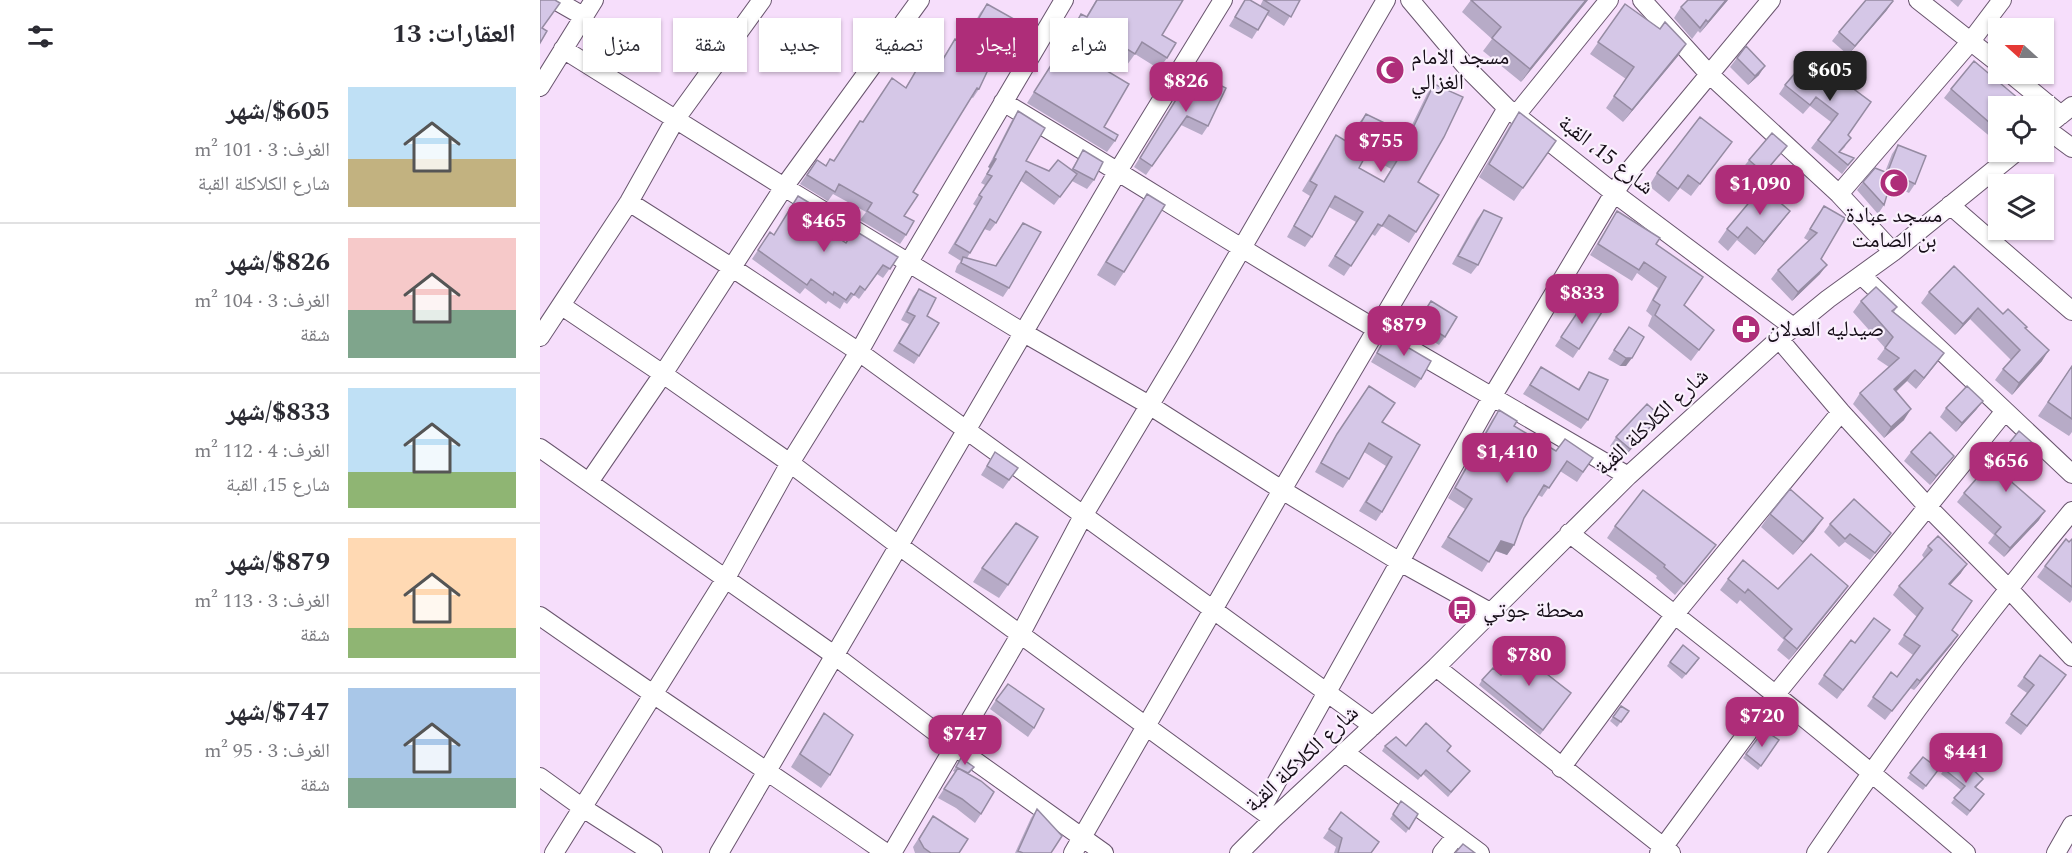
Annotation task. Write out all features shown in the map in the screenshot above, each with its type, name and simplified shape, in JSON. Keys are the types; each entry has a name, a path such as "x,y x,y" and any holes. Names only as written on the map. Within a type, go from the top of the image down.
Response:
{"street":[{"path":"555,0 583,16"},
{"path":"540,87 594,0"},
{"path":"540,337 629,202 675,120 762,0"},
{"path":"589,482 663,374 784,187 920,0"},
{"path":"554,853 726,578 790,463 859,352 909,262 1064,0"},
{"path":"719,853 1118,171 1223,0"},
{"path":"892,853 1020,635 1083,516 1386,0"},
{"name":"شارع 15، القبة","path":"1410,0 1468,69 1512,112 1614,193 1793,327"},
{"path":"1078,845 1282,490 1512,112 1609,0"},
{"path":"1642,0 1709,74 1839,195 1893,252"},
{"path":"562,306 790,463 1145,727 1267,814 1325,693 1492,397 1614,193 1629,171 1771,0"},
{"path":"1918,0 1988,55"},
{"path":"1839,195 1971,41 2002,0"},
{"path":"563,49 1024,333 1149,405 1400,562 1490,612"},
{"path":"2027,84 2067,110 2054,120"},
{"path":"1003,102 1118,171 1240,249 1628,476"},
{"path":"2054,135 2072,148"},
{"name":"شارع الكلاكلة القبة","path":"1239,853 1267,814 1373,726 1436,667 1628,476 1779,339 1893,252 2004,162"},
{"path":"629,202 859,352 1373,726"},
{"path":"1950,206 2072,311"},
{"path":"1861,275 2072,474"},
{"path":"1779,339 1841,412 1928,507 2072,657"},
{"path":"1436,667 1664,851 1776,694 2005,411"},
{"path":"1561,768 1675,614 1841,412"},
{"path":"540,448 834,655 954,746 1078,845 1104,853"},
{"path":"1816,853 1871,771 2008,588 2072,511"},
{"path":"1569,533 1776,694 1871,771 1966,853"},
{"path":"540,616 652,695 767,770 886,853"},
{"path":"1344,752 1480,853"},
{"path":"540,777 653,853"},
{"path":"2056,853 2072,825"},
{"path":"1442,853 1456,836"}],"building":[{"path":"540,0 555,0 560,3 542,28 547,31 540,43"},
{"path":"1097,0 1183,0 1162,35 1176,43 1167,58 1142,42 1135,54 1128,50 1128,18 1079,18 1081,14 1087,17"},
{"path":"1245,0 1250,0 1269,11 1258,30 1235,17"},
{"path":"1264,0 1300,0 1291,17"},
{"path":"1471,0 1586,0 1530,69 1492,38 1501,27"},
{"path":"1688,0 1726,0 1700,28 1681,7"},
{"path":"1866,0 1893,1 1855,46 1839,32"},
{"path":"987,4 1012,18 979,18"},
{"path":"1625,4 1660,29 1665,22 1686,44 1632,110 1614,96 1634,67 1598,42"},
{"path":"955,39 956,72 987,72 979,89 977,88 913,192 918,195 904,216 914,221 906,235 867,211 872,203 839,184 835,192 807,175 817,160 826,166 830,159 834,161 892,78 906,88 915,72 944,72 944,58"},
{"path":"1746,46 1765,66 1755,76 1737,58"},
{"path":"1812,53 1836,73 1835,75 1871,102 1848,135 1851,138 1839,152 1854,158 1848,165 1818,140 1838,114 1816,97 1810,105 1785,85"},
{"path":"1974,61 1988,73 1988,84 2001,84 2015,96 1988,96 1988,121 1951,89"},
{"path":"1050,67 1050,72 1109,72 1129,84 1104,127 1118,135 1115,141 1034,92"},
{"path":"1193,72 1226,88 1208,126 1187,116 1152,166 1140,158"},
{"path":"1434,84 1463,97 1444,137 1418,182 1439,195 1416,232 1389,215 1382,226 1378,224 1351,266 1335,256 1363,212 1335,196 1312,237 1294,226 1317,185 1310,181 1336,135 1349,143 1366,114 1405,133 1407,129 1411,132","holes":["1372,144 1398,159 1384,182 1359,168"]},
{"path":"1018,111 1045,128 1026,161 1049,171 1058,160 1077,174 1060,197 1026,171 996,223 990,219 970,253 955,244 982,197 979,195 992,176 987,174"},
{"path":"1519,112 1556,141 1523,188 1489,164"},
{"path":"1700,117 1732,142 1700,184 1688,175 1678,189 1657,173"},
{"path":"1772,133 1787,146 1764,173 1749,160"},
{"path":"1898,145 1926,156 1915,184 1888,171"},
{"path":"1083,150 1103,162 1094,180 1073,169"},
{"path":"1875,168 1893,175 1884,205 1863,182"},
{"path":"1762,187 1790,211 1764,242 1747,227 1738,238 1727,229"},
{"path":"1147,194 1165,205 1124,272 1106,262"},
{"path":"798,196 823,211 816,223 846,243 854,230 898,257 890,269 883,265 865,290 860,286 854,295 851,293 846,300 834,292 833,295 811,279 807,285 758,250 770,232 774,235"},
{"path":"1824,206 1845,218 1821,259 1827,265 1798,292 1778,270 1817,233 1810,229"},
{"path":"1484,210 1502,218 1478,265 1458,256"},
{"path":"1617,211 1660,238 1656,244 1703,277 1684,305 1714,330 1699,350 1655,315 1660,305 1653,300 1666,277 1644,262 1639,270 1598,244"},
{"path":"1023,223 1041,232 1009,288 961,263 963,257 996,266"},
{"path":"1954,266 2003,314 2008,309 2049,350 2019,383 2003,369 2020,350 1978,308 1963,324 1929,292"},
{"path":"1876,287 1897,307 1892,311 1944,353 1924,378 1915,370 1894,389 1911,409 1891,427 1860,393 1899,358 1885,348 1893,337 1861,301"},
{"path":"919,289 936,298 927,316 939,323 919,356 899,343 915,316 907,312"},
{"path":"1431,301 1457,317 1445,337 1419,320"},
{"path":"1585,301 1602,312 1579,349 1561,337"},
{"path":"1629,327 1644,337 1632,358 1626,358 1614,350"},
{"path":"1387,335 1431,361 1421,379 1377,353"},
{"path":"2072,366 2072,419 2048,402"},
{"path":"1541,367 1579,390 1589,372 1608,380 1588,420 1530,385"},
{"path":"1369,386 1395,403 1382,422 1420,445 1382,512 1366,502 1392,457 1369,443 1349,479 1321,463"},
{"path":"1967,386 1983,401 1962,423 1946,408"},
{"path":"1647,404 1660,416 1630,449 1616,437"},
{"path":"1499,410 1517,421 1514,426 1556,451 1565,439 1593,458 1583,472 1567,461 1549,488 1544,485 1524,518 1514,545 1501,541 1489,562 1448,537 1472,499 1455,488"},
{"path":"2019,431 2035,445 2007,478 2045,511 2010,548 1995,534 2001,527 1964,493"},
{"path":"1930,432 1954,456 1936,476 1911,452"},
{"path":"995,452 1018,468 1009,480 987,466"},
{"path":"1790,489 1823,518 1803,542 1770,514"},
{"path":"1643,490 1716,545 1684,584 1664,567 1665,565 1615,526"},
{"path":"1854,499 1891,533 1875,553 1850,534 1845,539 1830,524"},
{"path":"1016,523 1038,537 1008,585 982,568"},
{"path":"1938,536 1967,564 1949,584 1972,601 1952,630 1958,635 1920,681 1917,679 1892,711 1873,697 1891,672 1897,677 1920,646 1904,635 1923,608 1899,586 1932,550 1928,546"},
{"path":"2066,539 2069,542 2072,539 2072,587 2045,566"},
{"path":"1811,554 1848,586 1797,649 1784,638 1792,629 1748,589 1745,593 1728,579 1743,560 1778,589"},
{"path":"1874,618 1890,630 1843,690 1824,675 1851,640 1855,643"},
{"path":"1526,643 1548,665 1543,671 1571,693 1543,730 1482,680 1493,668 1501,675"},
{"path":"1683,645 1699,658 1686,674 1670,662"},
{"path":"2040,655 2066,675 2027,726 2011,714 2034,685 2024,677"},
{"path":"1008,684 1044,709 1034,728 996,700"},
{"path":"1621,706 1629,711 1621,722 1613,717"},
{"path":"824,713 853,735 830,775 800,754"},
{"path":"1426,723 1451,746 1447,751 1470,771 1451,792 1426,770 1421,776 1385,746 1396,737 1406,746"},
{"path":"1764,730 1779,740 1761,766 1746,754"},
{"path":"1923,757 1939,769 1926,786 1910,773"},
{"path":"1954,757 1968,770 1970,767 1983,779 1975,787 1984,794 1970,811 1954,798 1965,786 1944,769"},
{"path":"961,758 974,767 968,773 956,767"},
{"path":"958,768 981,781 994,792 981,814 944,789"},
{"path":"1401,801 1418,814 1409,829 1393,814"},
{"path":"1037,809 1062,836 1051,853 1023,853 1018,851"},
{"path":"1341,812 1379,842 1371,853 1338,853 1342,838 1329,829"},
{"path":"933,816 968,839 959,853 931,853 924,848 919,839"},
{"path":"1463,844 1475,853 1455,853"}],"place":[{"name":"مسجد الامام الغزالي","path":"1390,70"},
{"name":"مسجد عبادة بن الصامت","path":"1894,183"},
{"name":"صيدليه العدلان","path":"1746,329"},
{"name":"محطة جوتي","path":"1462,610"}]}
